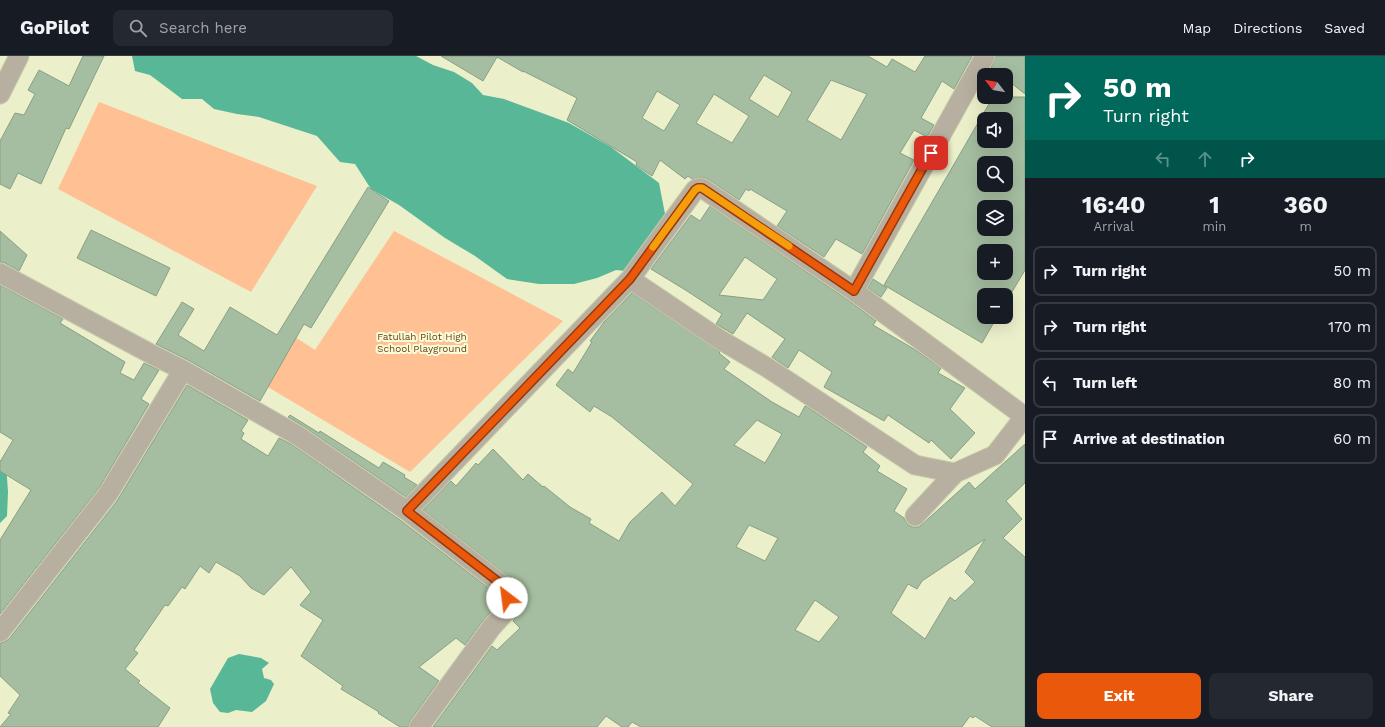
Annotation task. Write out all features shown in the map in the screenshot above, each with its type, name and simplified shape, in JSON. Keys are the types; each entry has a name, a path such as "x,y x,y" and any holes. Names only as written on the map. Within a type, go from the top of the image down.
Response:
{"street":[{"path":"0,94 19,56"},
{"path":"854,291 985,56"},
{"path":"407,511 630,279 695,190 702,188 854,291 1025,416 995,455 954,473 915,516"},
{"path":"0,274 183,370 297,436 407,511 505,587 509,608 490,628 419,727"},
{"path":"630,279 719,339 768,368 915,465 954,473"},
{"path":"0,632 108,494 183,370"}],"green space":[{"path":"99,102 317,186 251,292 58,189"},
{"name":"Fatullah Pilot High School Playground","path":"394,231 563,321 410,472 263,384 295,337 315,350"}],"shaded area":[{"path":"132,56 416,56 433,65 454,72 472,83 483,95 504,99 569,123 611,147 659,183 666,219 625,271 616,270 597,278 574,284 539,284 507,279 475,256 445,238 399,205 371,189 355,164 340,162 317,136 259,117 214,109 202,99 182,99 150,75 135,71"},
{"path":"0,460 6,463 8,492 7,516 0,523"},
{"path":"239,654 261,658 269,663 262,669 264,678 271,680 274,684 266,701 252,712 236,710 228,713 220,712 213,703 210,689 228,658"}],"building":[{"path":"83,56 104,56 69,129 66,128 41,184 18,173 10,189 0,184 0,141 15,113 24,115 35,94 28,90 39,70 69,86"},
{"path":"441,56 868,56 887,67 892,59 915,72 925,56 972,56 954,89 942,81 921,118 934,125 927,137 914,130 900,153 914,160 862,254 836,239 824,257 777,226 787,211 750,189 749,191 746,189 739,200 708,179 702,177 692,179 688,176 685,179 660,160 652,176 636,165 637,162 567,120 577,98 523,72 497,57 483,81","holes":["764,75 792,92 778,117 749,99","831,80 867,94 841,140 807,120","657,91 680,105 664,131 642,118","714,94 749,116 732,143 696,123"]},
{"path":"996,56 1025,56 1025,94 1013,85 1013,68 991,67"},
{"path":"1013,97 1025,97 1025,270 1013,290 1013,288 977,288 977,324 993,324 982,343 884,285 977,125 977,148 1013,148 1013,112 984,112 989,104 1013,104"},
{"path":"368,187 389,201 311,328 304,324 260,401 188,360 156,344 182,302 194,309 178,335 204,351 230,307 277,335"},
{"path":"710,206 848,300 876,321 873,325 914,349 941,368 938,373 965,388 950,409 975,433 951,459 931,440 929,443 888,415 884,421 824,387 832,372 799,350 788,368 772,357 785,339 747,313 733,334 716,324 722,314 651,269 691,215 700,221","holes":["745,257 777,279 763,300 719,295"]},
{"path":"91,230 170,268 156,296 77,258"},
{"path":"0,231 27,255 19,271 5,263 0,262"},
{"path":"873,279 887,288 881,297 868,288"},
{"path":"0,285 63,319 60,323 125,362 120,373 134,380 144,363 159,370 141,399 149,404 99,488 0,614 0,540 31,490 0,471 0,462 13,440 0,432"},
{"path":"632,293 720,352 719,353 730,362 724,369 772,402 799,417 806,406 867,447 863,452 880,466 877,471 907,489 894,511 904,518 907,524 912,527 919,527 969,482 975,489 1025,444 1025,483 1006,501 1022,519 1003,538 1025,557 1025,727 992,727 975,716 973,718 970,716 962,727 641,727 632,722 628,727 622,727 606,716 597,727 433,727 492,646 497,650 520,628 513,621 519,611 520,606 516,585 512,579 423,510 451,481 456,486 476,463 478,465 493,449 523,480 528,474 570,507 591,519 589,523 619,541 630,522 662,492 675,506 693,484 612,417 594,406 590,412 556,385 568,369 573,373 592,342 590,341 604,322","holes":["757,420 782,434 765,463 734,445","749,525 778,538 765,561 736,547","985,539 965,572 975,582 955,601 950,597 925,639 891,613 908,584 917,589 922,581","815,600 839,617 819,642 795,630"]},
{"path":"187,385 248,420 241,431 244,433 241,439 268,456 279,438 291,444 400,520 495,593 497,605 465,645 456,638 419,667 439,681 410,721 408,727 400,727 378,713 379,712 341,689 343,686 301,656 323,620 300,605 311,592 291,567 264,595 251,588 240,576 216,562 209,573 200,566 185,589 182,587 168,606 165,605 134,650 138,653 125,669 140,681 138,683 170,708 158,727 0,727 11,714 8,713 20,695 0,676 0,643 9,639 117,501"},
{"path":"290,415 319,433 320,431 379,468 383,462 405,475 404,477 417,485 406,497 288,417"}],"slow traffic":[{"path":"653,247 698,188 702,188 789,246"}],"route":[{"path":"507,598 505,587 407,511 630,279 695,190 702,188 854,291 931,153"}]}
